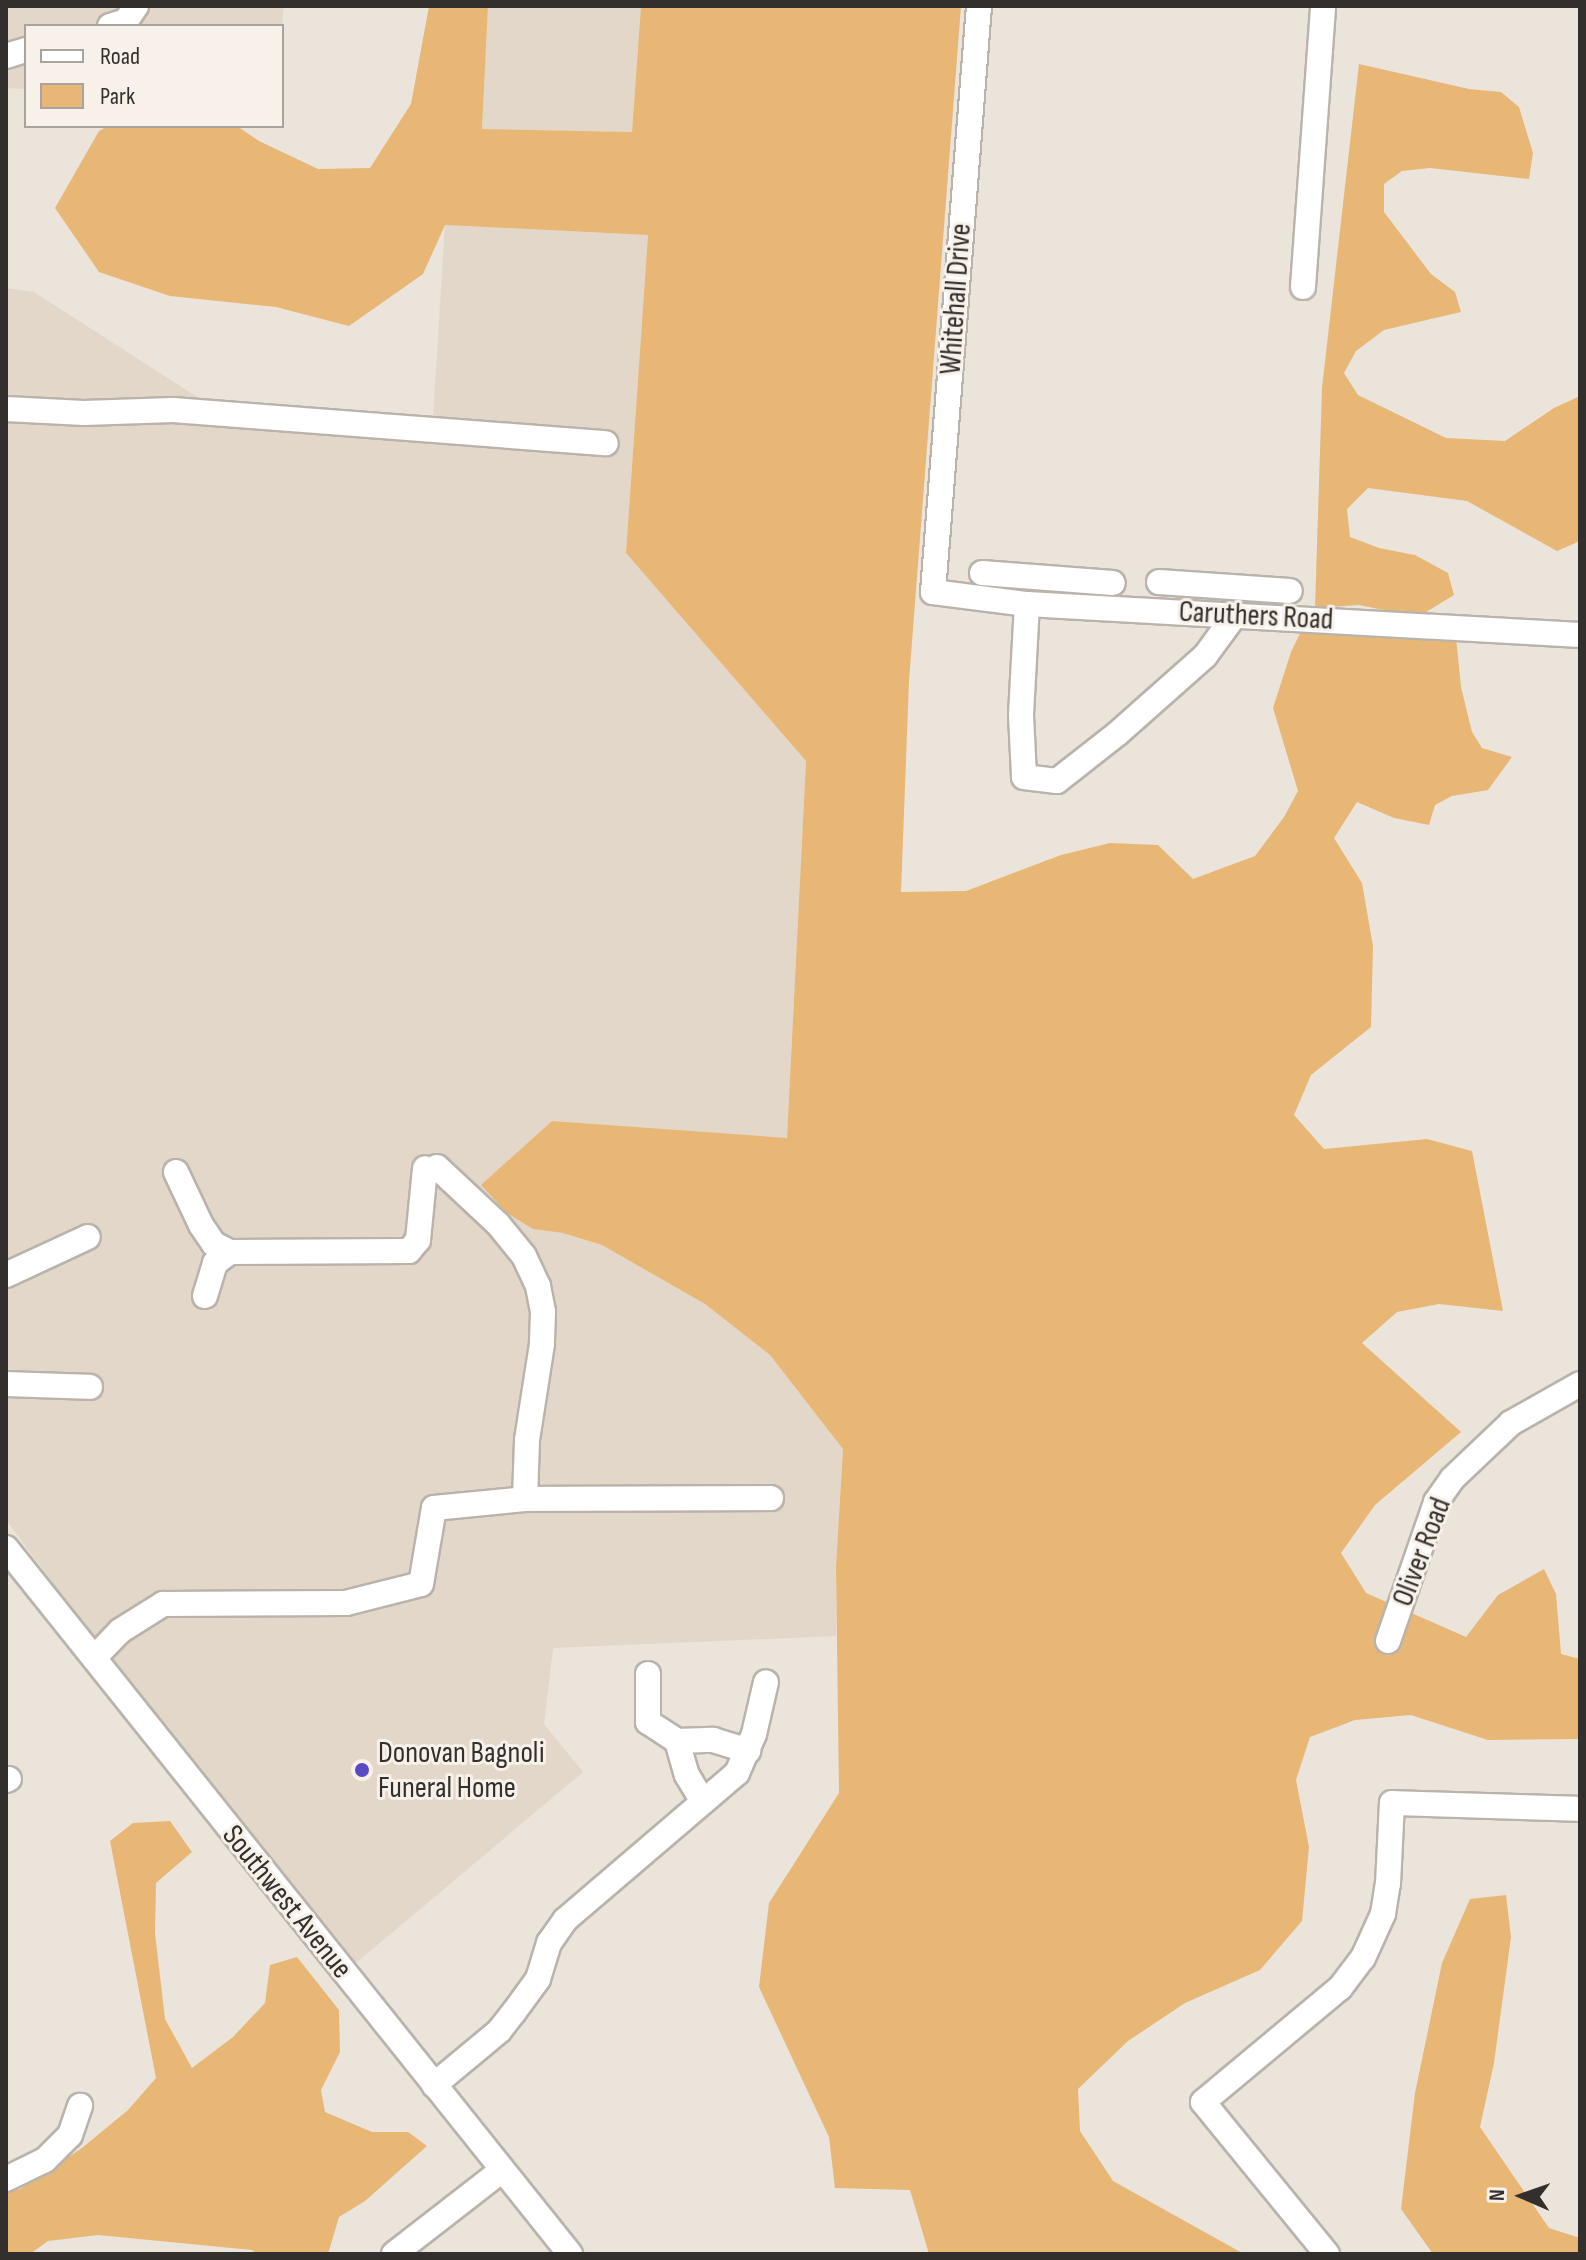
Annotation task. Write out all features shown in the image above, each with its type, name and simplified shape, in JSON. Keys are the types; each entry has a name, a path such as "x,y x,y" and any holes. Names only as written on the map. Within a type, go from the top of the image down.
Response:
{"street":[{"path":"116,24 126,21 136,6"},
{"name":"Whitehall Drive","path":"933,592 979,6"},
{"path":"1303,287 1323,6"},
{"path":"6,409 84,413 173,410 606,443"},
{"path":"982,573 1113,583"},
{"path":"1053,578 1039,605 1021,715 1024,777 1057,781 1117,734 1205,656 1232,615 1231,587"},
{"path":"1159,582 1290,591"},
{"name":"Caruthers Road","path":"933,592 1039,605 1580,635"},
{"path":"176,1172 201,1225 214,1244 230,1252 409,1251 418,1240 431,1168 498,1224 524,1256 538,1286 543,1312 542,1344 525,1455 525,1499"},
{"path":"6,1275 88,1237"},
{"path":"205,1296 215,1263 230,1252"},
{"path":"6,1384 90,1387"},
{"name":"Oliver Road","path":"1388,1641 1436,1502 1452,1479 1511,1423 1580,1384"},
{"path":"94,1658 120,1631 163,1604 346,1603 421,1584 434,1508 525,1499 771,1498"},
{"name":"Southwest Avenue","path":"6,1548 15,1579 94,1658 570,2254"},
{"path":"648,1674 648,1722 677,1741 713,1740 748,1751"},
{"path":"434,2085 499,2031 538,1979 549,1943 565,1920 737,1773 748,1751 766,1682"},
{"path":"677,1741 687,1775 703,1802"},
{"path":"1327,2254 1203,2102 1340,1988 1363,1958 1383,1914 1388,1884 1392,1803 1580,1809"},
{"path":"6,2179 45,2160 70,2135 80,2106"},
{"path":"394,2254 501,2171"}],"shaded area":[{"path":"6,6 284,6 282,24 24,24 24,89 6,88"},
{"path":"488,6 641,6 632,132 482,129"},
{"path":"445,225 648,235 626,553 806,761 787,1139 552,1121 533,1229 563,1233 602,1245 705,1304 770,1355 843,1449 836,1567 836,1636 553,1648 544,1724 583,1772 356,1963 116,1668 6,1520 6,288 34,292 208,404 433,418"}],"green space":[{"path":"429,6 488,6 482,129 632,132 641,6 961,6 909,681 901,892 966,891 1061,855 1110,843 1158,845 1193,879 1255,856 1284,817 1298,791 1273,708 1291,652 1307,619 1455,627 1461,687 1472,732 1482,748 1512,757 1488,790 1452,796 1435,805 1429,825 1394,818 1357,802 1334,838 1362,883 1373,946 1371,1027 1311,1075 1294,1115 1324,1149 1427,1139 1472,1151 1503,1311 1439,1304 1397,1312 1362,1343 1461,1432 1375,1505 1341,1553 1366,1593 1466,1637 1498,1595 1544,1569 1556,1594 1561,1654 1580,1659 1580,1739 1488,1740 1411,1715 1355,1720 1310,1737 1296,1780 1309,1847 1302,1921 1260,1970 1185,2003 1128,2041 1078,2089 1080,2131 1113,2181 1244,2254 929,2254 910,2190 835,2188 829,2137 759,1987 769,1903 839,1793 836,1567 843,1449 770,1355 705,1304 602,1245 563,1233 533,1229 507,1213 481,1185 552,1121 787,1138 806,761 626,553 648,235 445,225 423,274 349,326 276,307 170,296 99,272 55,208 99,131 104,128 240,128 259,141 318,169 370,168 411,104"},
{"path":"1359,64 1469,89 1501,92 1519,107 1533,153 1529,179 1430,168 1402,171 1384,184 1384,212 1431,274 1455,292 1461,312 1384,330 1356,351 1344,373 1358,395 1446,438 1505,441 1554,408 1580,396 1580,541 1557,551 1467,501 1368,488 1347,509 1350,537 1379,548 1415,555 1448,573 1454,595 1418,617 1359,605 1315,608 1322,388"},
{"path":"170,1821 192,1852 156,1883 155,1933 165,2019 192,2068 233,2037 265,2003 270,1965 297,1957 339,2010 340,2052 321,2090 325,2112 372,2132 408,2132 427,2146 365,2201 339,2217 328,2254 257,2254 252,2250 98,2235 48,2241 30,2254 6,2254 6,2191 20,2189 82,2148 128,2110 156,2078 110,1841 133,1823"},
{"path":"1506,1895 1511,1937 1494,2063 1480,2127 1549,2228 1580,2238 1580,2254 1433,2254 1401,2209 1415,2093 1442,1963 1470,1899"}],"place":[{"name":"Donovan Bagnoli Funeral Home","path":"362,1770"}]}
